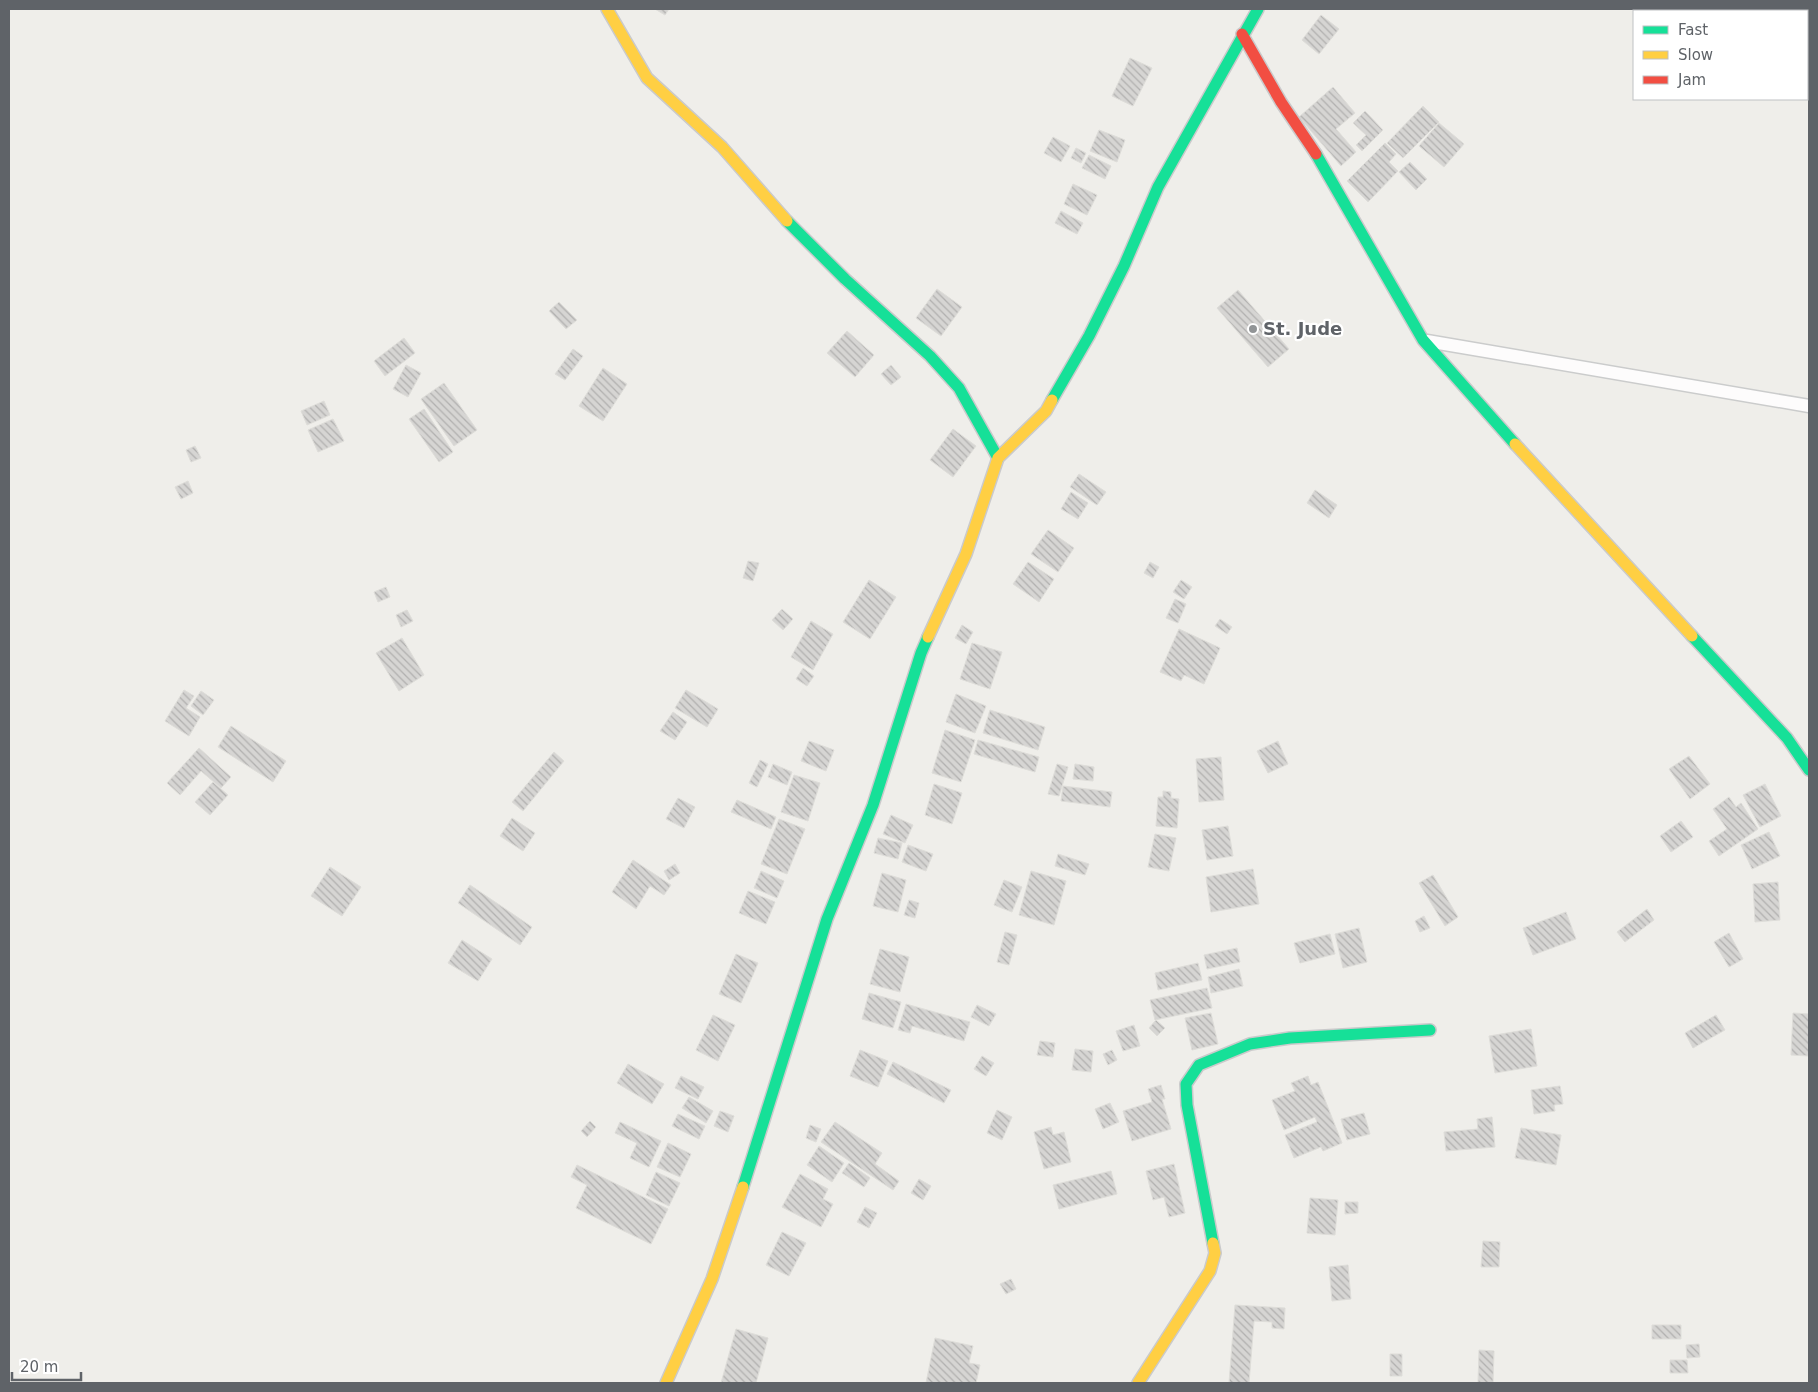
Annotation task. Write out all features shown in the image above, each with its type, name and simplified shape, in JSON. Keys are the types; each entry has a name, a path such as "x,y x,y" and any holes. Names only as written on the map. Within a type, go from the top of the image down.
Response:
{"street":[{"path":"607,9 647,78 722,147 770,204 845,279 930,356 959,388 998,458"},
{"path":"666,1383 712,1279 772,1098 828,919 873,805 921,653 966,554 998,458 1046,411 1124,266 1158,187 1242,34 1258,9"},
{"path":"1242,34 1281,102 1315,152 1423,340 1544,479 1787,738 1809,770"},
{"path":"1138,1383 1210,1271 1215,1253 1187,1105 1186,1084 1199,1066 1250,1044 1290,1038 1430,1030"}],"lane":[{"path":"1423,340 1809,406"}],"building":[{"path":"655,9 669,9 665,15"},
{"path":"1321,15 1339,29 1319,54 1302,40"},
{"path":"1130,58 1152,68 1133,106 1112,96"},
{"path":"1333,87 1355,113 1336,129 1356,152 1341,166 1299,117"},
{"path":"1423,106 1439,122 1403,158 1387,143"},
{"path":"1365,111 1383,130 1362,151 1356,145 1366,135 1353,123"},
{"path":"1439,123 1464,144 1444,167 1419,146"},
{"path":"1099,130 1125,140 1117,162 1090,151"},
{"path":"1053,137 1070,146 1061,162 1044,153"},
{"path":"1385,143 1396,154 1389,162 1398,171 1368,202 1347,181"},
{"path":"1076,148 1086,153 1081,163 1071,158"},
{"path":"1089,155 1111,166 1105,179 1082,168"},
{"path":"1410,162 1427,179 1416,190 1399,172"},
{"path":"1073,184 1097,195 1087,215 1064,204"},
{"path":"1061,211 1083,223 1077,234 1055,223"},
{"path":"937,289 962,307 941,336 916,318"},
{"name":"St. Jude","path":"1238,290 1289,349 1268,367 1217,308"},
{"path":"559,302 577,320 566,329 549,311"},
{"path":"847,331 874,355 855,377 827,353"},
{"path":"404,338 415,353 385,376 374,361"},
{"path":"573,349 583,356 565,380 555,374"},
{"path":"406,365 421,373 408,397 393,389"},
{"path":"891,365 901,377 891,385 881,374"},
{"path":"603,368 627,384 603,421 579,406"},
{"path":"444,383 477,430 454,446 421,399"},
{"path":"324,401 330,415 307,425 301,411"},
{"path":"424,409 453,452 439,462 409,419"},
{"path":"333,419 344,441 318,452 308,430"},
{"path":"953,429 976,446 953,477 930,460"},
{"path":"195,446 201,458 191,462 186,450"},
{"path":"1079,474 1106,492 1097,505 1070,487"},
{"path":"188,481 193,493 181,499 175,487"},
{"path":"1315,490 1337,505 1329,518 1307,503"},
{"path":"1071,492 1088,503 1078,519 1061,509"},
{"path":"1048,530 1074,548 1058,572 1031,554"},
{"path":"748,561 759,563 753,581 743,578"},
{"path":"1028,562 1054,579 1039,602 1013,584"},
{"path":"1150,562 1159,567 1153,578 1144,573"},
{"path":"869,580 896,597 870,639 843,622"},
{"path":"1181,580 1192,587 1184,599 1173,592"},
{"path":"386,587 390,597 378,602 374,592"},
{"path":"1175,599 1186,604 1178,623 1166,618"},
{"path":"782,609 793,619 783,630 772,620"},
{"path":"407,610 413,621 401,627 396,615"},
{"path":"1220,619 1232,627 1227,634 1215,626"},
{"path":"811,621 833,634 813,670 791,657"},
{"path":"962,625 973,632 966,644 955,638"},
{"path":"1179,629 1220,648 1204,684 1184,675 1181,681 1160,672"},
{"path":"402,638 424,675 399,691 376,653"},
{"path":"972,643 1002,652 990,689 960,679"},
{"path":"803,668 814,676 807,686 796,679"},
{"path":"184,690 194,696 186,708 200,717 189,736 165,721"},
{"path":"686,690 718,709 707,727 675,708"},
{"path":"201,691 214,700 203,715 191,706"},
{"path":"956,694 986,706 975,733 946,722"},
{"path":"990,710 1045,727 1038,750 983,733"},
{"path":"673,712 687,722 675,740 660,731"},
{"path":"231,726 286,761 273,782 218,747"},
{"path":"945,730 975,740 961,782 932,773"},
{"path":"978,740 1039,757 1035,772 974,754"},
{"path":"809,741 834,750 826,771 801,761"},
{"path":"1278,741 1288,764 1268,773 1257,751"},
{"path":"199,748 231,777 221,788 201,771 180,795 167,783"},
{"path":"554,752 564,761 523,811 512,802"},
{"path":"1689,756 1710,784 1690,799 1669,769"},
{"path":"1221,757 1224,800 1199,802 1196,759"},
{"path":"760,760 768,764 757,787 749,783"},
{"path":"773,764 792,772 787,785 768,777"},
{"path":"1057,764 1068,767 1059,796 1048,794"},
{"path":"1075,764 1094,767 1093,781 1073,779"},
{"path":"794,775 820,783 808,821 781,812"},
{"path":"213,782 228,795 210,815 195,802"},
{"path":"934,784 962,793 952,824 925,815"},
{"path":"1765,784 1781,816 1760,827 1743,795"},
{"path":"1063,786 1112,792 1110,807 1061,801"},
{"path":"1163,791 1171,792 1171,798 1179,799 1177,828 1156,826 1158,797 1163,797"},
{"path":"1729,797 1736,807 1741,803 1758,829 1719,856 1709,841 1727,829 1713,809"},
{"path":"678,798 695,807 684,828 666,819"},
{"path":"737,800 776,817 771,829 731,812"},
{"path":"891,815 913,825 905,843 883,834"},
{"path":"512,818 535,833 523,851 500,836"},
{"path":"779,819 805,829 787,874 761,864"},
{"path":"1681,821 1693,837 1671,852 1660,836"},
{"path":"1228,826 1233,856 1207,860 1202,830"},
{"path":"1769,832 1780,856 1752,869 1741,845"},
{"path":"1155,834 1176,838 1169,871 1148,867"},
{"path":"878,838 902,843 898,859 874,853"},
{"path":"908,845 933,854 926,871 902,862"},
{"path":"1058,854 1089,864 1085,875 1055,866"},
{"path":"633,860 671,885 664,895 650,886 636,909 612,892"},
{"path":"675,864 680,873 669,880 664,871"},
{"path":"330,867 361,887 342,916 311,896"},
{"path":"1253,869 1259,904 1211,912 1206,877"},
{"path":"761,871 784,881 777,898 754,888"},
{"path":"1031,871 1066,881 1054,925 1019,915"},
{"path":"882,873 906,880 898,912 873,906"},
{"path":"1433,875 1458,917 1445,926 1419,883"},
{"path":"1004,880 1022,887 1012,912 994,905"},
{"path":"1778,882 1780,920 1755,922 1753,884"},
{"path":"470,885 532,927 520,945 458,903"},
{"path":"748,891 775,902 766,924 739,913"},
{"path":"909,900 919,903 915,918 904,915"},
{"path":"1647,909 1654,920 1625,942 1617,932"},
{"path":"1566,912 1576,939 1533,955 1523,928"},
{"path":"1424,916 1430,928 1420,932 1415,921"},
{"path":"1359,928 1367,962 1343,968 1335,934"},
{"path":"1005,932 1017,935 1009,965 997,962"},
{"path":"1729,933 1743,959 1729,967 1714,942"},
{"path":"1330,934 1335,954 1300,963 1294,943"},
{"path":"462,940 492,959 478,981 448,963"},
{"path":"1237,948 1240,962 1207,969 1204,955"},
{"path":"880,949 909,957 900,992 870,984"},
{"path":"736,954 758,963 741,1003 719,994"},
{"path":"1198,963 1202,980 1158,990 1155,973"},
{"path":"1239,969 1243,986 1211,993 1208,977"},
{"path":"1207,988 1212,1008 1155,1020 1150,1000"},
{"path":"869,993 901,1002 893,1028 862,1019"},
{"path":"906,1004 970,1022 964,1041 912,1026 910,1033 898,1030"},
{"path":"977,1005 996,1014 989,1026 971,1017"},
{"path":"1211,1013 1218,1044 1192,1050 1185,1018"},
{"path":"1793,1013 1809,1014 1809,1056 1791,1055"},
{"path":"713,1015 735,1025 718,1061 696,1050"},
{"path":"1716,1015 1725,1030 1693,1048 1685,1033"},
{"path":"1156,1020 1165,1028 1157,1036 1149,1028"},
{"path":"1134,1025 1140,1046 1123,1051 1116,1031"},
{"path":"1531,1029 1537,1066 1495,1073 1489,1036"},
{"path":"1040,1041 1055,1043 1053,1057 1037,1055"},
{"path":"1075,1049 1093,1051 1091,1072 1072,1070"},
{"path":"860,1050 888,1061 878,1087 850,1076"},
{"path":"1112,1050 1117,1060 1108,1065 1103,1054"},
{"path":"982,1056 994,1063 986,1076 974,1069"},
{"path":"893,1062 951,1090 944,1103 887,1074"},
{"path":"628,1064 664,1084 652,1104 617,1083"},
{"path":"681,1076 704,1087 698,1099 675,1088"},
{"path":"1308,1076 1311,1085 1318,1082 1342,1143 1323,1151 1321,1147 1294,1158 1285,1135 1317,1122 1315,1117 1284,1130 1272,1100 1295,1091 1291,1083"},
{"path":"1161,1085 1165,1099 1162,1099 1171,1129 1132,1141 1123,1111 1152,1102 1148,1089"},
{"path":"1560,1086 1563,1104 1554,1105 1555,1111 1534,1114 1531,1090"},
{"path":"689,1097 713,1111 706,1123 682,1108"},
{"path":"1110,1103 1119,1122 1103,1129 1095,1109"},
{"path":"997,1110 1012,1117 1002,1140 987,1133"},
{"path":"720,1111 734,1116 728,1132 714,1126"},
{"path":"1364,1113 1370,1134 1347,1140 1341,1119"},
{"path":"678,1114 705,1126 699,1139 672,1126"},
{"path":"1492,1117 1495,1147 1446,1151 1444,1132 1478,1129 1477,1119"},
{"path":"590,1121 596,1127 587,1137 581,1131"},
{"path":"620,1122 661,1141 649,1167 630,1158 637,1143 615,1133"},
{"path":"835,1122 882,1153 875,1164 899,1181 893,1190 821,1142"},
{"path":"810,1125 821,1129 816,1142 806,1138"},
{"path":"1051,1127 1053,1135 1064,1132 1071,1162 1044,1169 1034,1132"},
{"path":"1521,1128 1561,1135 1556,1165 1515,1158"},
{"path":"668,1143 691,1154 680,1177 657,1167"},
{"path":"819,1146 844,1163 832,1182 807,1165"},
{"path":"849,1163 870,1178 864,1187 842,1173"},
{"path":"1174,1164 1185,1213 1169,1217 1164,1197 1153,1200 1146,1171"},
{"path":"577,1165 668,1209 651,1244 576,1208 587,1185 571,1177"},
{"path":"1111,1171 1117,1194 1059,1209 1053,1185"},
{"path":"656,1172 680,1183 669,1206 646,1195"},
{"path":"800,1174 828,1189 823,1199 833,1204 821,1227 782,1207"},
{"path":"919,1179 931,1186 923,1200 911,1193"},
{"path":"1310,1198 1338,1200 1335,1235 1307,1233"},
{"path":"1345,1202 1358,1202 1358,1213 1345,1214"},
{"path":"865,1207 877,1213 869,1228 857,1222"},
{"path":"782,1232 806,1243 789,1276 766,1265"},
{"path":"1483,1241 1500,1242 1499,1267 1481,1267"},
{"path":"1348,1265 1351,1299 1332,1301 1329,1267"},
{"path":"1011,1279 1016,1289 1006,1294 1000,1284"},
{"path":"1235,1305 1285,1308 1284,1329 1272,1328 1272,1322 1254,1321 1249,1383 1229,1383"},
{"path":"1652,1325 1681,1325 1681,1339 1652,1339"},
{"path":"736,1329 768,1338 756,1383 721,1383"},
{"path":"935,1338 973,1346 969,1363 980,1365 976,1383 926,1383"},
{"path":"1699,1344 1700,1357 1687,1358 1686,1345"},
{"path":"1479,1350 1494,1351 1493,1383 1478,1383"},
{"path":"1390,1354 1402,1354 1402,1376 1390,1376"},
{"path":"1670,1360 1687,1360 1688,1373 1670,1373"}],"traffic: fast":[{"path":"1052,400 1089,336 1124,266 1158,187 1258,9"},
{"path":"1316,154 1423,340 1515,444"},
{"path":"787,221 845,279 930,356 959,388 998,458"},
{"path":"1692,636 1787,738 1809,770"},
{"path":"743,1187 827,919 873,805 921,653 928,637"},
{"path":"1213,1243 1187,1105 1186,1084 1199,1065 1250,1044 1290,1038 1430,1030"}],"traffic: slow":[{"path":"607,9 647,78 722,147 787,221"},
{"path":"928,637 966,554 998,458 1046,411 1052,400"},
{"path":"1515,444 1692,636"},
{"path":"666,1383 712,1279 743,1187"},
{"path":"1138,1383 1210,1271 1215,1253 1213,1243"}],"traffic: jam":[{"path":"1242,34 1281,102 1316,154"}],"place":[{"name":"St. Jude","path":"1253,329"}]}
